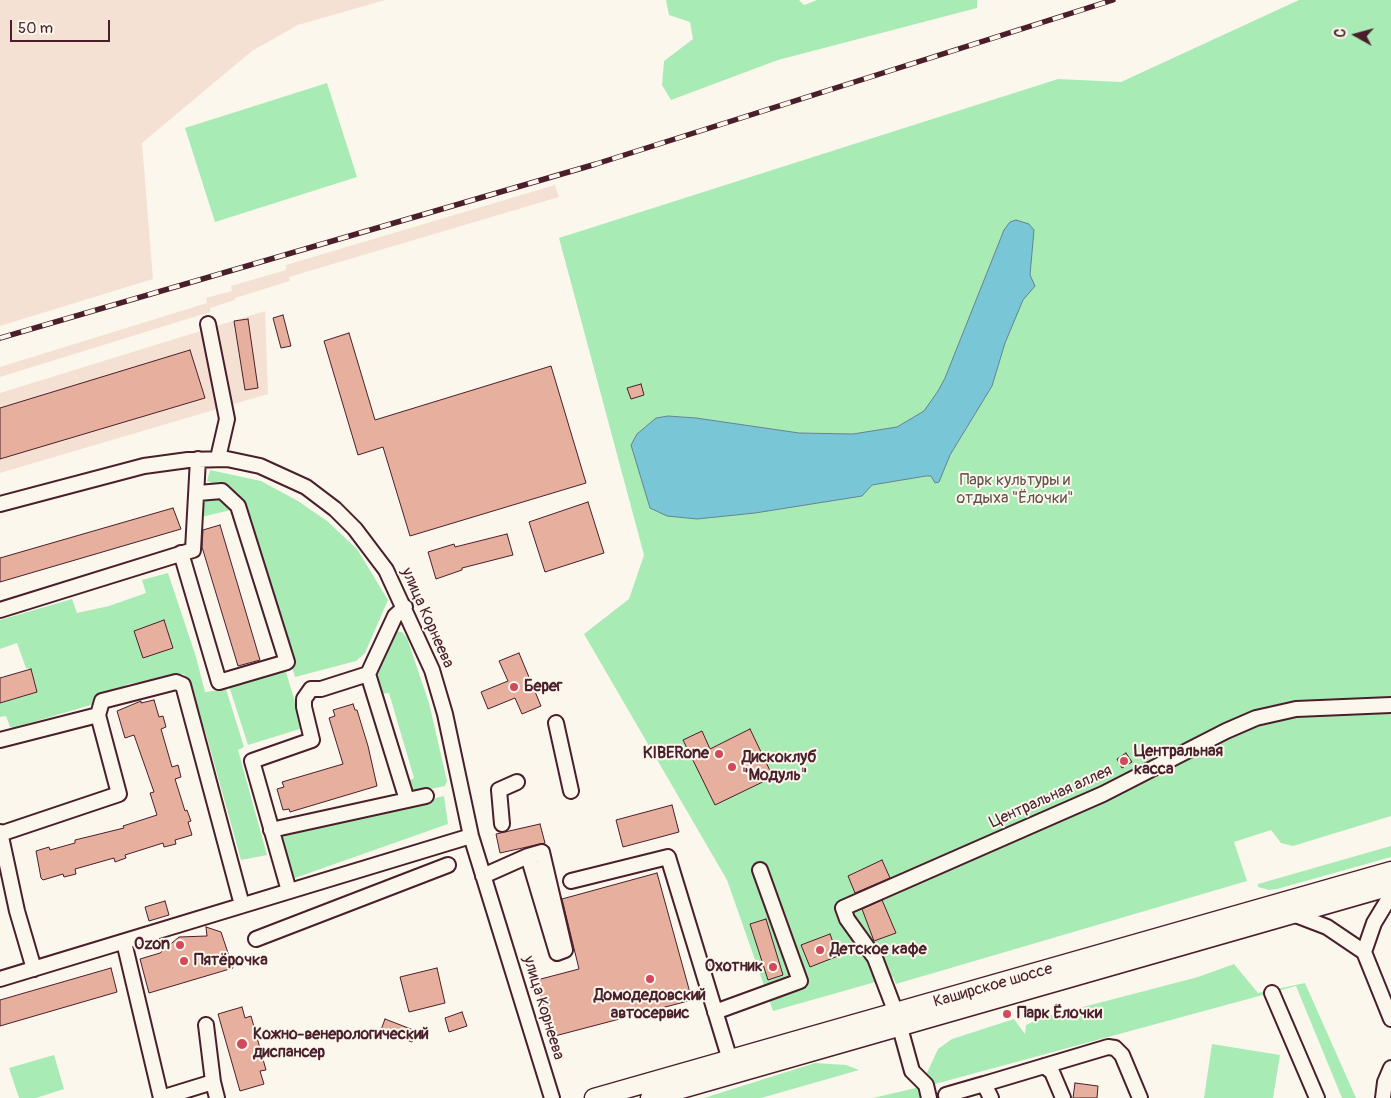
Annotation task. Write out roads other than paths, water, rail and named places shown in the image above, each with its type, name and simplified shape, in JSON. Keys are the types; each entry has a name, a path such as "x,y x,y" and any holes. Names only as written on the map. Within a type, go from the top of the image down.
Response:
{"main road":[{"name":"Каширское шоссе","path":"650,1098 898,1020 1391,871"},
{"name":"Каширское шоссе","path":"594,1098 730,1060 898,1020 1294,914 1391,886"}],"street":[{"path":"208,324 227,419 218,458"},
{"name":"улица Корнеева","path":"0,504 128,469 158,463 218,458 260,466 296,482 324,499 347,520 373,549 405,606 429,662 441,699 471,836 552,1098"},
{"path":"0,610 193,550 198,493 198,459"},
{"path":"181,553 219,682 287,662 238,506 222,491 198,493"},
{"path":"405,606 395,616 368,674 407,800"},
{"path":"288,891 252,761 312,740 304,707 304,699 311,689 321,689 368,674"},
{"path":"34,969 17,911 0,833 119,794 98,714 102,701 176,682 184,685 242,905"},
{"name":"Центральная аллея","path":"898,1020 875,958 847,919 843,908 1103,794 1226,731 1256,718 1296,709 1391,705"},
{"path":"0,740 98,714"},
{"path":"556,723 571,791"},
{"path":"502,824 499,790 517,782"},
{"path":"271,830 426,796"},
{"path":"0,979 471,836"},
{"path":"483,876 528,856 542,852 565,950 556,953 528,856"},
{"path":"571,881 668,856 730,1060"},
{"path":"256,940 448,865"},
{"path":"715,1012 800,981 760,870"},
{"path":"1364,952 1374,923 1391,895"},
{"path":"1294,914 1327,927 1364,952 1391,1019"},
{"path":"124,942 161,1098 212,1082"},
{"path":"1272,993 1316,1098"},
{"path":"898,1020 912,1070 926,1085 929,1098"},
{"path":"206,1025 212,1082 217,1098"},
{"path":"946,1095 1108,1047 1115,1048 1122,1055 1140,1098"},
{"path":"1044,1066 1052,1072 1063,1098"},
{"path":"1383,1098 1391,1068"},
{"path":"984,1084 991,1098"}],"water":[{"path":"1016,220 1029,224 1034,230 1030,275 1035,286 1023,300 1005,343 992,386 950,455 939,482 935,483 931,476 926,476 872,485 862,496 755,513 697,519 667,516 650,508 631,445 637,434 656,418 668,416 696,418 799,433 853,434 897,427 924,411 945,378 1004,230 1010,222"}],"railway":[{"path":"0,338 596,164 1113,0"}],"place":[{"name":"Берег","path":"514,687"},
{"name":"KIBERone","path":"719,754"},
{"name":"Центральная касса","path":"1124,761"},
{"name":"Дискоклуб \"Модуль\"","path":"732,767"},
{"name":"Ozon","path":"180,945"},
{"name":"Детское кафе","path":"820,950"},
{"name":"Пятёрочка","path":"184,961"},
{"name":"Охотник","path":"773,967"},
{"name":"Домодедовский автосервис","path":"650,979"},
{"name":"Парк Ёлочки","path":"1007,1014"},
{"name":"Кожно-венерологический диспансер","path":"242,1044"}],"park label":[{"name":"Парк культуры и отдыха \"Ёлочки\"","path":"1015,490"}]}
